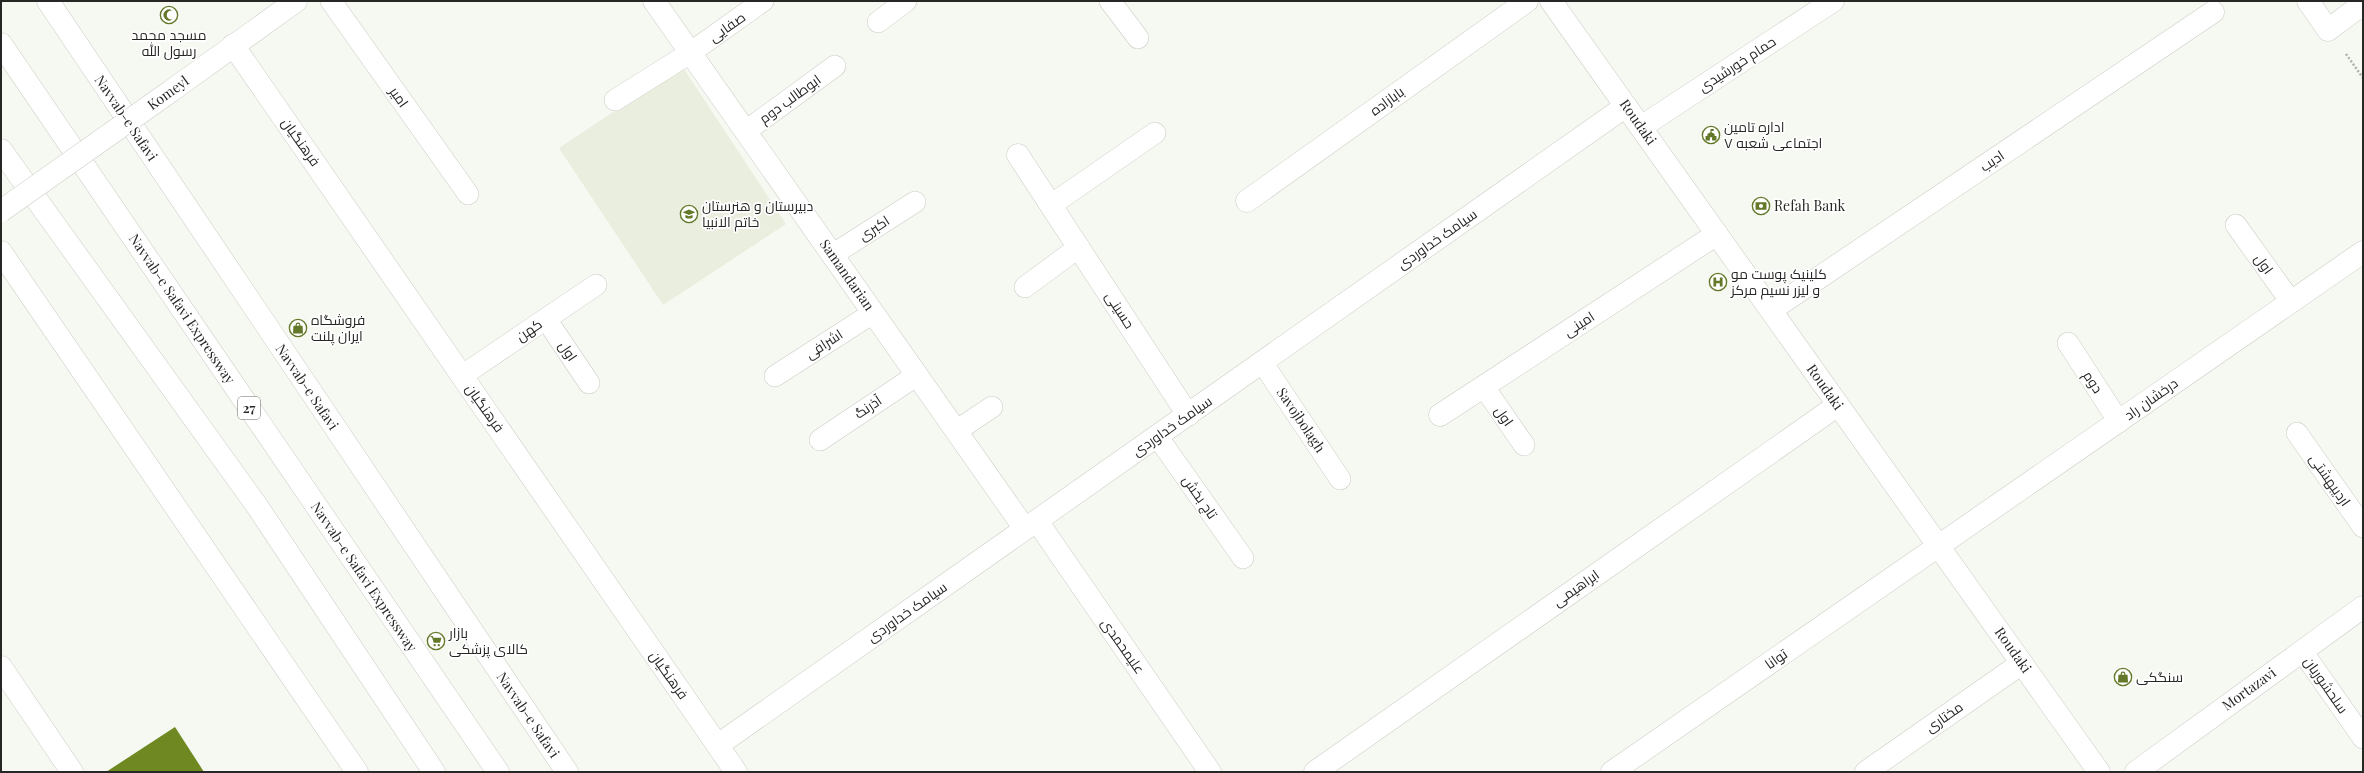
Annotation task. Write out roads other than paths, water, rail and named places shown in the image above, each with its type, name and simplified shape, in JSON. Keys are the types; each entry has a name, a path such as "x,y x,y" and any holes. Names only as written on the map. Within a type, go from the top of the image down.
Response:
{"main road":[{"name":"Navvab-e Safavi","path":"48,1 567,772"},
{"name":"Komeyl","path":"1,211 171,92 296,1"},
{"name":"بابازاده","path":"1247,201 1527,1"},
{"name":"حمام خورشیدی","path":"1641,127 1833,1"},
{"path":"2308,1 2328,30 2363,4"},
{"name":"Roudaki","path":"1553,2 2099,772"},
{"name":"Samandarian","path":"660,3 690,53 916,375 956,430 1031,525"},
{"name":"ادیب","path":"1771,310 2213,12"},
{"name":"Navvab-e Safavi Expressway","path":"1,44 498,772"},
{"name":"فرهنگیان","path":"234,45 736,772"},
{"name":"سیامک خداوردی","path":"718,745 1626,106"},
{"path":"1,150 256,506 434,772"},
{"name":"حسینی","path":"1018,155 1188,415"},
{"name":"امینی","path":"1440,415 1717,234"},
{"path":"1,252 357,772"},
{"name":"درخشان راد","path":"1939,546 2363,252"},
{"name":"ابراهیمی","path":"1315,772 1838,405"},
{"name":"علیمحمدی","path":"1031,525 1210,772"},
{"name":"توانا","path":"1612,772 1939,546"},
{"name":"Mortazavi","path":"2136,772 2363,607"},
{"name":"مختاری","path":"1866,772 2022,663"},
{"path":"1,667 72,772"}],"lane":[{"name":"امیر","path":"331,1 468,194"},
{"name":"صفایی","path":"615,100 690,53 763,1"},
{"path":"878,22 906,1"},
{"path":"1110,1 1138,38"},
{"name":"ابوطالب دوم","path":"746,131 835,66"},
{"path":"1051,206 1155,133"},
{"name":"اکبری","path":"832,255 915,202"},
{"name":"اول","path":"2236,225 2291,302"},
{"path":"1025,287 1078,247"},
{"name":"کهن","path":"463,375 596,285"},
{"name":"اشرافی","path":"775,376 873,313"},
{"name":"اول","path":"546,318 589,383"},
{"name":"دوم","path":"2068,343 2119,422"},
{"name":"Savojbolagh","path":"1262,362 1340,479"},
{"name":"آذرنگ","path":"820,440 916,375"},
{"name":"اول","path":"1484,387 1524,445"},
{"path":"956,430 992,407"},
{"name":"اردیبهشتی","path":"2297,433 2363,527"},
{"name":"تاج بخش","path":"1157,436 1243,558"},
{"name":"سلحشوریان","path":"2302,651 2363,738"}],"place":[{"name":"مسجد محمد رسول الله","path":"169,15"},
{"name":"اداره تامین اجتماعی شعبه ۷","path":"1711,135"},
{"name":"Refah Bank","path":"1761,206"},
{"name":"دبیرستان و هنرستان خاتم الانبیا","path":"689,214"},
{"name":"کلینیک پوست مو و لیزر نسیم مرکز","path":"1718,282"},
{"name":"فروشگاه ایران پلنت","path":"298,328"},
{"name":"بازار کالای پزشکی","path":"436,641"},
{"name":"سنگکی","path":"2123,677"}]}
